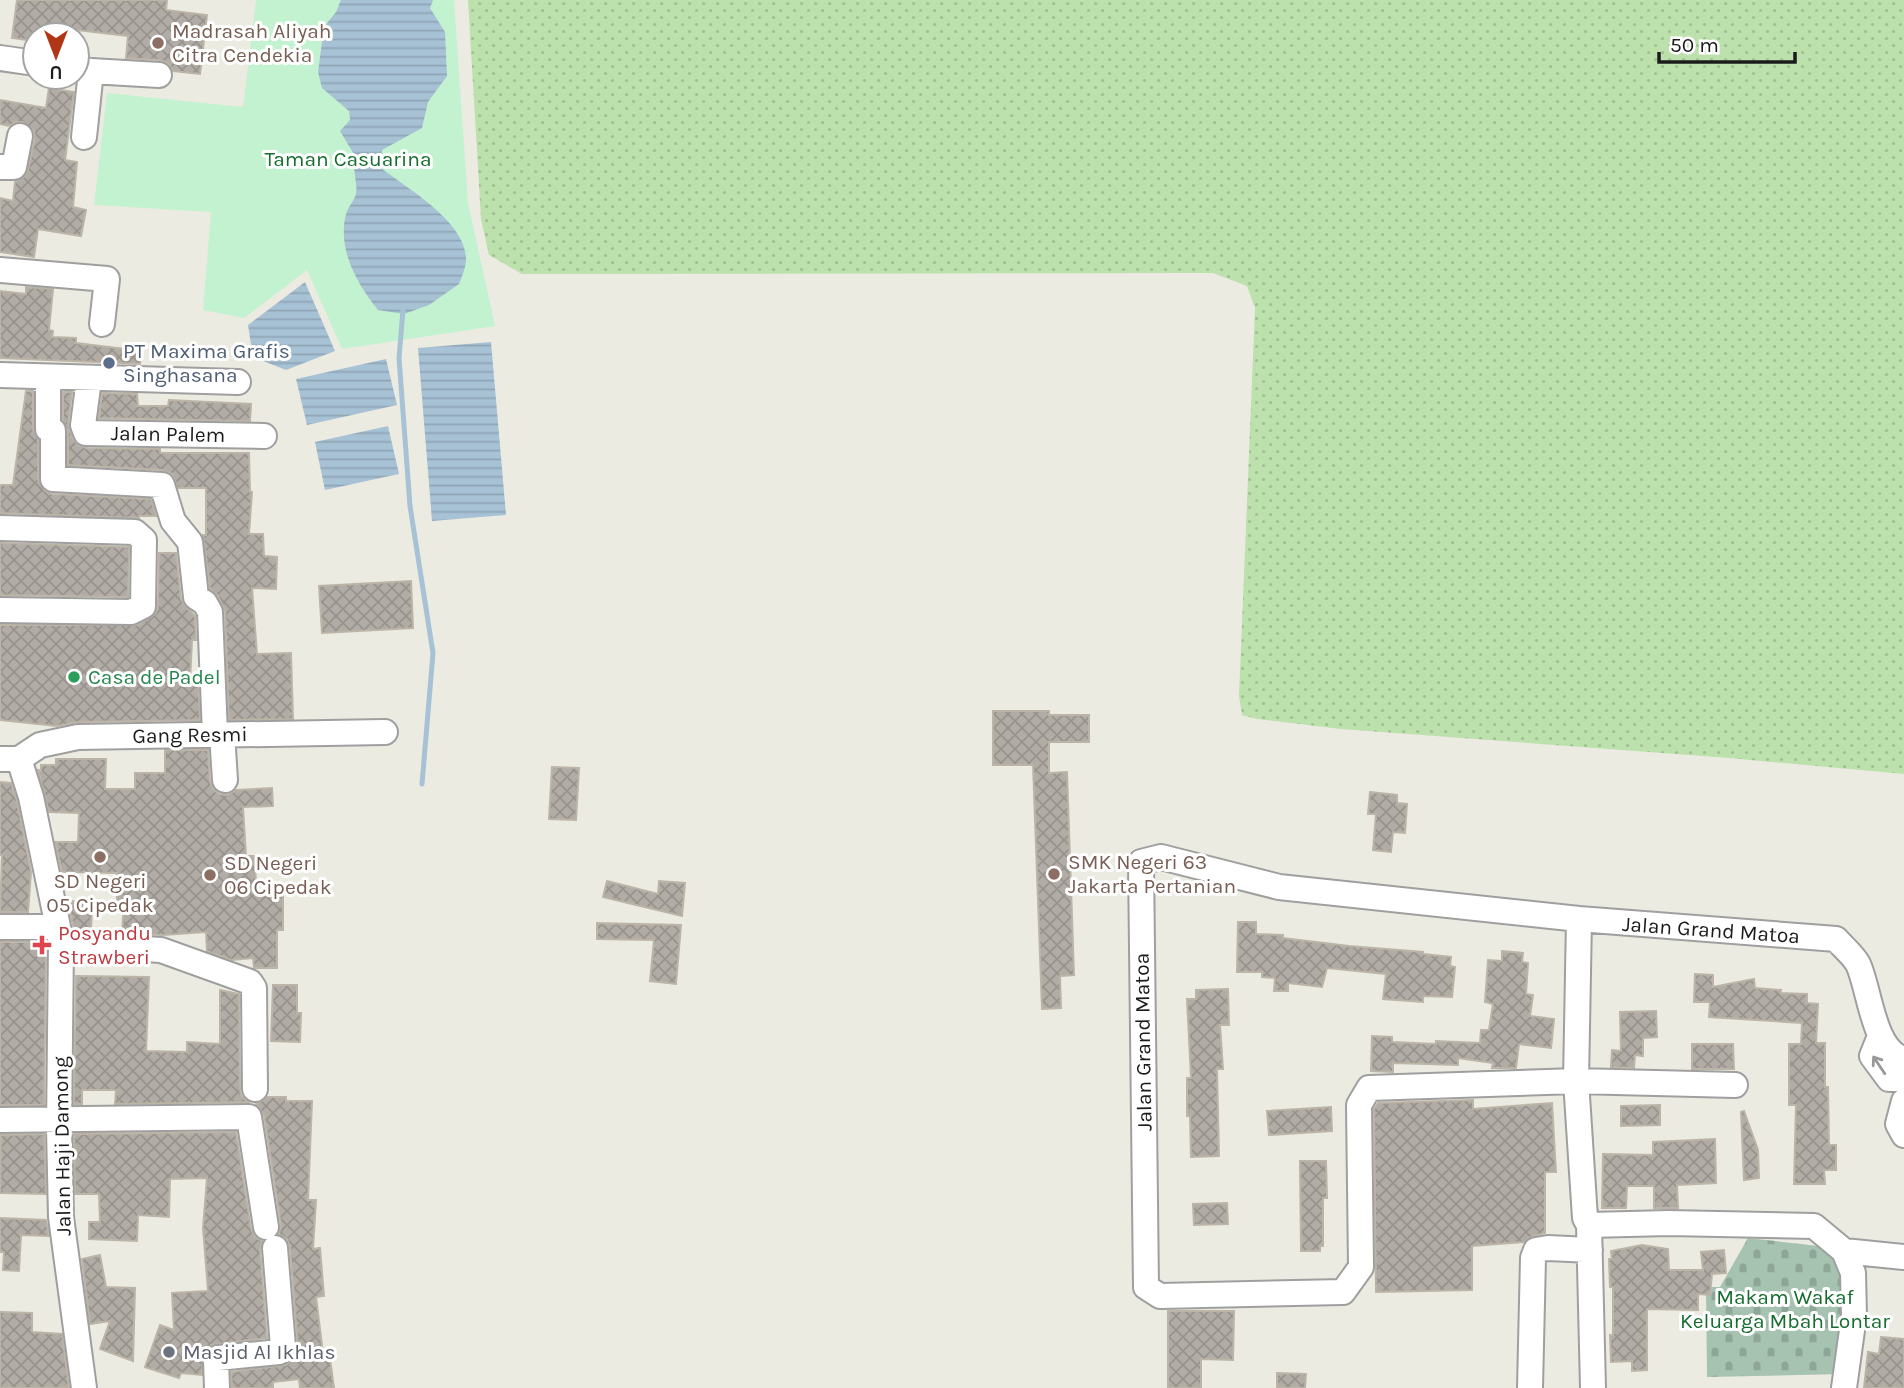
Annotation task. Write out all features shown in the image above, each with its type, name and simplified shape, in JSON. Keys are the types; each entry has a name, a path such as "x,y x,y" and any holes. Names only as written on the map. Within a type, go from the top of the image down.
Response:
{"street":[{"path":"0,58 21,61"},
{"path":"91,70 159,75"},
{"path":"84,91 84,137"},
{"path":"0,167 14,167 20,136"},
{"path":"0,270 107,279 102,324"},
{"path":"0,374 238,382"},
{"path":"48,377 48,429 53,431 54,443 53,479 162,485 173,521 190,542 197,597 205,603 210,612 225,780"},
{"name":"Jalan Palem","path":"89,379 83,425 86,433 264,436"},
{"path":"0,528 135,532 144,540 143,606 138,610 0,610"},
{"name":"Gang Resmi","path":"9,759 40,745 78,737 385,732"},
{"name":"Jalan Haji Damong","path":"9,759 31,797 59,935 61,1217 84,1388"},
{"name":"Jalan Grand Matoa","path":"1735,1085 1576,1081 1369,1087 1359,1105 1361,1268 1343,1292 1160,1296 1146,1287 1141,862 1161,857 1279,887 1579,919 1836,939 1857,963 1880,1036 1895,1056 1904,1059"},
{"path":"1579,919 1576,1081 1585,1218 1589,1225 1593,1388"},
{"path":"0,927 161,950 250,982 254,988 255,1089"},
{"path":"1880,1036 1872,1056 1889,1079 1904,1079"},
{"path":"1904,1101 1898,1124 1904,1135"},
{"path":"0,1120 249,1117 270,1237 283,1347 279,1352 218,1359 217,1388"},
{"path":"1589,1225 1669,1223 1814,1226 1844,1251 1853,1273 1854,1316 1844,1388"},
{"path":"1530,1388 1532,1258 1536,1250 1548,1248 1590,1250"},
{"path":"1844,1251 1904,1257"}],"green space":[{"name":"Taman Casuarina","path":"256,0 454,0 468,203 495,326 342,349 307,270 244,318 203,310 211,212 94,205 107,93 243,107"},
{"path":"468,0 1904,0 1904,774 1341,729 1242,715 1239,696 1255,308 1247,286 1213,273 522,274 489,255 481,219"},
{"name":"Makam Wakaf Keluarga Mbah Lontar","path":"1748,1238 1854,1250 1842,1374 1707,1377 1706,1287 1720,1287"}],"water":[{"path":"341,0 433,0 430,8 445,32 447,76 428,102 422,128 382,150 381,168 445,218 463,243 466,263 459,284 429,305 404,314 378,310 356,277 344,240 346,214 356,190 355,156 340,131 350,120 349,111 322,88 318,72 324,27 336,12"},
{"path":"305,282 335,351 286,370 253,357 248,325"},
{"path":"491,342 506,515 432,521 418,348"},
{"path":"386,359 397,405 307,425 296,379"},
{"path":"388,426 399,474 325,490 315,442"}],"building":[{"path":"17,0 167,0 166,10 207,15 200,74 173,71 168,63 160,60 126,58 128,36 91,32 91,21 21,21 21,39 12,38"},
{"path":"49,91 74,92 65,160 77,162 73,207 86,210 81,236 38,229 34,257 0,252 0,198 13,201 15,182 25,176 28,170 35,138 34,131 23,122 9,126 0,124 0,100 46,108"},
{"path":"26,287 53,289 49,330 53,331 52,337 76,338 76,343 141,351 140,364 0,358 0,291 26,294"},
{"path":"26,391 33,391 33,429 38,439 38,480 45,491 52,494 151,499 156,516 139,518 0,513 0,485 13,485"},
{"path":"63,392 72,392 68,424 72,438 78,445 86,448 160,449 160,453 249,453 252,492 249,534 263,534 264,556 277,557 276,589 252,588 257,654 291,653 293,719 229,720 225,611 218,596 210,588 203,535 206,535 206,488 178,488 172,474 163,470 68,465 68,431 63,421"},
{"path":"102,393 137,394 138,406 168,406 169,400 251,404 250,421 99,418"},
{"path":"0,543 129,547 128,597 0,595"},
{"path":"159,553 176,553 181,599 195,616 196,640 192,640 190,682 198,682 200,720 78,722 57,726 0,720 0,625 138,625 155,614 158,607"},
{"path":"411,581 413,628 322,633 319,586"},
{"name":"SMK Negeri 63 Jakarta Pertanian","path":"993,711 1049,711 1049,715 1089,715 1089,742 1049,742 1049,773 1067,772 1074,975 1060,976 1061,1008 1042,1009 1033,765 993,765"},
{"path":"165,750 208,750 210,782 219,794 272,788 273,806 243,807 246,856 254,856 257,894 283,894 283,930 277,930 277,968 254,968 253,958 232,960 207,951 206,932 163,935 122,933 124,903 117,902 117,873 62,872 55,842 78,842 79,813 49,812 38,770 41,771 41,765 56,765 56,759 106,759 105,789 135,789 135,773 165,773"},
{"path":"552,767 579,768 576,820 549,819"},
{"path":"0,782 11,783 17,801 31,872 28,912 0,912"},
{"path":"1370,792 1397,795 1397,803 1407,804 1405,833 1393,832 1391,852 1373,850 1376,814 1368,814"},
{"path":"607,881 658,894 659,881 685,883 682,916 603,897"},
{"path":"68,901 92,902 91,931 74,930"},
{"path":"1238,922 1256,922 1256,934 1283,935 1283,938 1451,957 1450,966 1455,967 1452,997 1423,996 1423,1002 1383,999 1386,974 1327,968 1322,987 1288,983 1288,991 1274,991 1275,978 1262,977 1262,972 1237,972"},
{"path":"597,923 681,925 676,984 650,981 654,940 597,939"},
{"path":"0,942 46,942 44,1105 0,1105"},
{"path":"1502,951 1523,953 1522,962 1528,963 1526,994 1533,995 1530,1016 1554,1019 1551,1048 1519,1044 1516,1068 1492,1068 1493,1063 1458,1058 1458,1065 1393,1063 1393,1072 1371,1071 1372,1036 1392,1037 1392,1042 1480,1043 1481,1030 1489,1030 1493,1004 1485,1002 1488,960 1502,961"},
{"path":"1695,974 1713,975 1713,987 1754,979 1755,988 1781,990 1780,993 1807,994 1807,1003 1818,1004 1816,1043 1825,1043 1829,1145 1836,1145 1836,1170 1824,1170 1825,1184 1794,1184 1796,1105 1789,1105 1789,1044 1801,1044 1802,1023 1709,1017 1710,1002 1694,1002"},
{"path":"76,976 149,977 146,1051 187,1052 187,1042 220,1044 220,990 239,994 240,1089 241,1096 248,1102 115,1104 116,1090 82,1090 82,1104 74,1104"},
{"path":"273,985 297,985 297,1013 301,1013 300,1042 271,1041"},
{"path":"1228,989 1229,1025 1220,1025 1223,1069 1217,1069 1219,1156 1191,1157 1190,1116 1187,1116 1187,1078 1191,1078 1187,999 1196,999 1196,990"},
{"path":"1656,1011 1657,1037 1643,1038 1643,1056 1635,1055 1634,1068 1611,1067 1612,1050 1621,1051 1620,1012"},
{"path":"1692,1044 1733,1044 1734,1069 1692,1069"},
{"path":"268,1097 286,1097 286,1101 312,1101 308,1200 316,1200 313,1249 320,1248 324,1296 316,1297 323,1353 329,1352 334,1388 300,1388 299,1379 273,1382 273,1388 232,1388 231,1372 286,1365 295,1356 298,1347 290,1247 287,1239 279,1234 281,1225 264,1115 256,1104"},
{"path":"1473,1100 1473,1109 1552,1103 1556,1172 1545,1172 1545,1233 1524,1242 1472,1246 1472,1290 1376,1292 1374,1109 1378,1103"},
{"path":"1660,1105 1660,1125 1621,1126 1621,1106"},
{"path":"1331,1107 1332,1131 1269,1135 1267,1111"},
{"path":"1744,1111 1758,1150 1759,1178 1744,1180 1741,1112"},
{"path":"236,1132 251,1229 255,1237 262,1241 260,1249 267,1338 211,1345 203,1353 202,1375 181,1373 179,1378 145,1367 160,1325 174,1330 172,1293 208,1291 203,1228 207,1178 170,1179 169,1217 138,1215 137,1241 89,1239 89,1222 100,1222 99,1194 75,1194 74,1134"},
{"path":"44,1134 46,1194 0,1193 1,1135"},
{"path":"1715,1139 1716,1183 1677,1185 1678,1208 1654,1208 1654,1186 1627,1186 1626,1208 1602,1208 1603,1154 1653,1155 1653,1142"},
{"path":"1300,1161 1326,1161 1327,1198 1323,1198 1323,1246 1320,1246 1320,1251 1301,1251"},
{"path":"1227,1203 1228,1224 1194,1225 1193,1204"},
{"path":"0,1218 46,1220 49,1236 21,1235 19,1271 3,1270"},
{"path":"1642,1245 1668,1249 1669,1270 1703,1270 1701,1252 1724,1250 1726,1273 1712,1274 1710,1295 1698,1294 1698,1310 1647,1309 1647,1370 1632,1371 1632,1361 1611,1362 1613,1287 1610,1287 1609,1259 1612,1259 1611,1251"},
{"path":"100,1255 106,1287 135,1288 133,1361 100,1349 110,1321 90,1324 82,1259"},
{"path":"1168,1311 1234,1311 1233,1360 1201,1359 1201,1388 1168,1388"},
{"path":"0,1312 32,1313 32,1332 62,1334 69,1388 0,1388"},
{"path":"1881,1337 1904,1339 1904,1388 1864,1388 1868,1352 1879,1354"},
{"path":"1277,1373 1306,1374 1305,1388 1277,1388"}],"waterway":[{"path":"403,310 399,358 410,506 433,653 422,784"}],"place":[{"name":"Madrasah Aliyah Citra Cendekia","path":"158,43"},
{"name":"PT Maxima Grafis Singhasana","path":"109,363"},
{"name":"Casa de Padel","path":"74,677"},
{"name":"SD Negeri 05 Cipedak","path":"100,857"},
{"name":"SMK Negeri 63 Jakarta Pertanian","path":"1054,874"},
{"name":"SD Negeri 06 Cipedak","path":"210,875"},
{"name":"Posyandu Strawberi","path":"42,945"},
{"name":"Masjid Al Ikhlas","path":"169,1352"}]}
